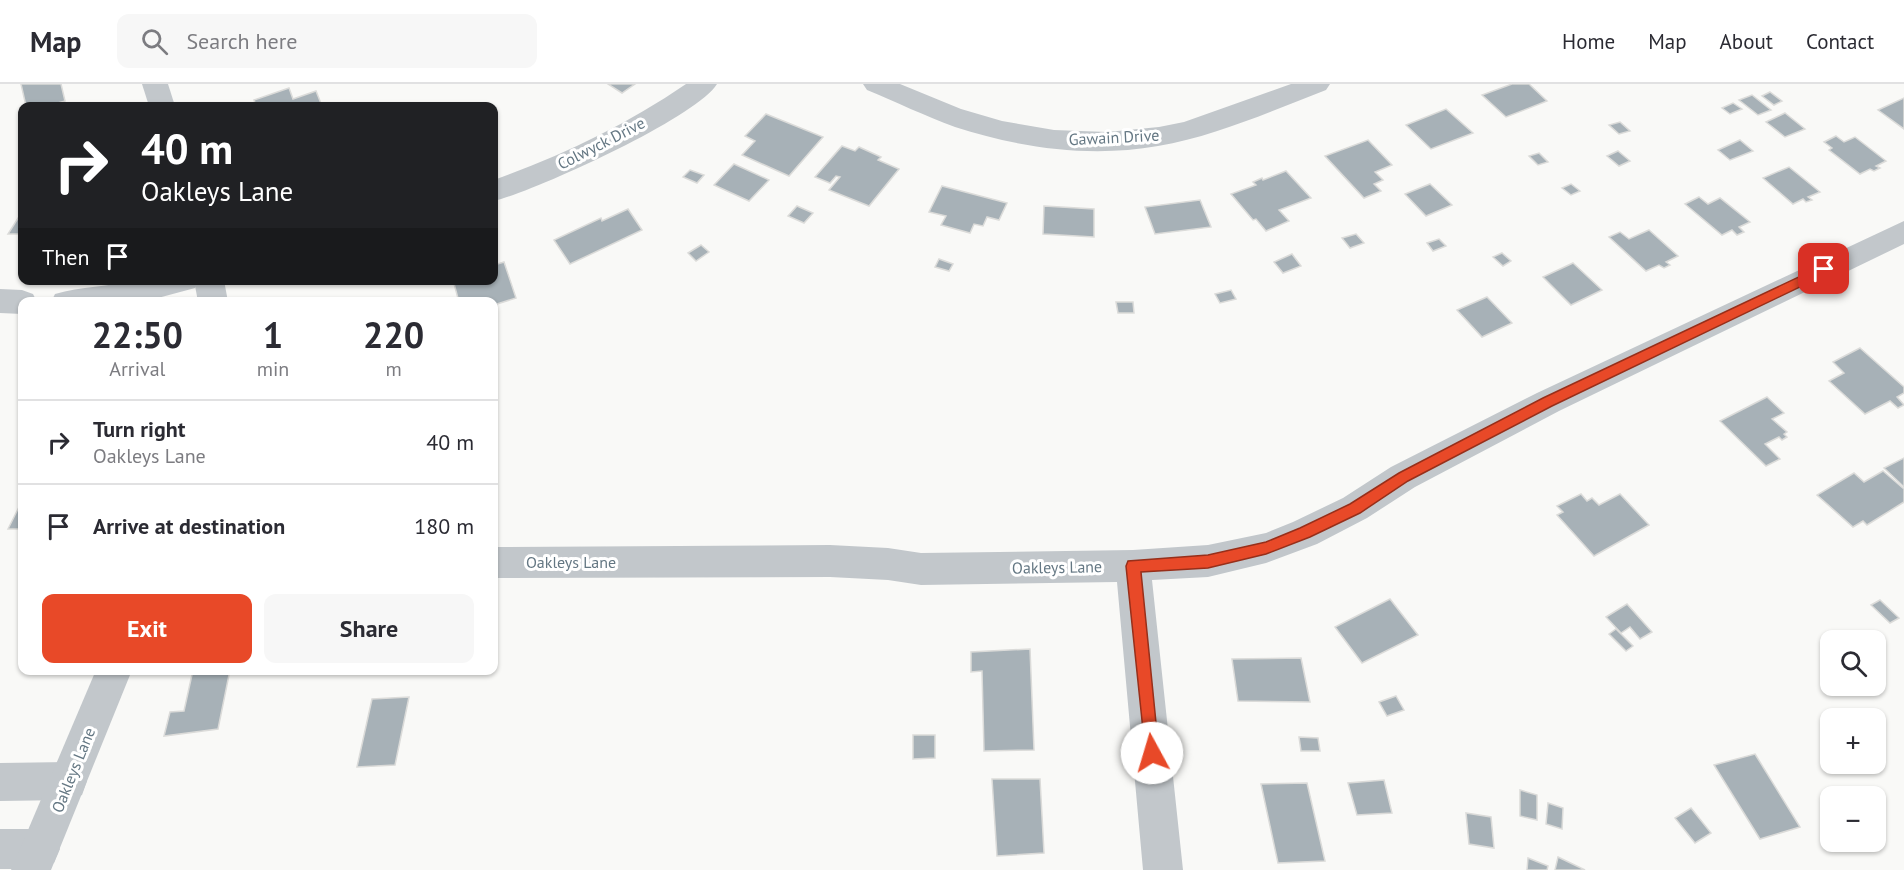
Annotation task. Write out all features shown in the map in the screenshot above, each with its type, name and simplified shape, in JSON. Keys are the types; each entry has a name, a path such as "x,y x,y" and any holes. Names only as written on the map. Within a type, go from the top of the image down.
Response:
{"street":[{"path":"155,84 161,102"},
{"name":"Colwyck Drive","path":"498,190 524,180 620,135 704,84"},
{"name":"Gawain Drive","path":"876,84 975,123 1030,137 1096,142 1184,132 1317,84"},
{"name":"Oakleys Lane","path":"498,563 830,561 888,564 921,569 1133,566 1208,561 1266,548 1305,533 1355,508 1403,477 1548,402 1904,232"},
{"path":"114,297 164,285"},
{"path":"0,301 18,302"},
{"path":"1133,566 1163,870"},
{"name":"Oakleys Lane","path":"36,860 112,675"},
{"path":"0,782 68,781"},
{"path":"0,849 36,860"}],"building":[{"path":"21,84 61,84 65,101 25,102"},
{"path":"608,84 635,84 622,93"},
{"path":"1512,84 1529,84 1547,101 1506,117 1482,95"},
{"path":"289,88 293,99 316,91 320,102 255,102 254,100"},
{"path":"1770,92 1782,101 1774,105 1762,96"},
{"path":"1752,95 1771,110 1758,115 1739,100"},
{"path":"1904,98 1904,129 1878,110"},
{"path":"1733,103 1742,109 1730,114 1722,108"},
{"path":"1446,109 1473,133 1431,149 1406,125"},
{"path":"1785,113 1805,129 1785,137 1766,122"},
{"path":"766,114 823,137 789,176 742,155 755,141 745,136"},
{"path":"1620,122 1630,131 1619,134 1609,125"},
{"path":"1836,136 1844,142 1855,137 1886,161 1876,166 1880,168 1874,171 1870,169 1860,174 1829,150 1832,148 1824,142"},
{"path":"1368,140 1392,165 1375,172 1383,180 1374,184 1381,191 1364,198 1325,156"},
{"path":"1740,140 1753,151 1730,160 1718,150"},
{"path":"842,146 855,151 859,147 881,157 878,160 899,169 869,206 829,190 840,177 836,176 830,183 815,177"},
{"path":"1618,151 1630,161 1619,166 1607,156"},
{"path":"1539,153 1548,162 1538,165 1529,156"},
{"path":"734,164 769,180 749,201 714,185"},
{"path":"1789,167 1820,192 1808,197 1812,200 1806,202 1803,199 1793,204 1763,178"},
{"path":"690,170 704,175 697,183 683,177"},
{"path":"1286,171 1311,198 1279,210 1289,221 1266,231 1256,219 1253,220 1231,194 1256,185 1253,182 1262,178 1263,180"},
{"path":"1430,184 1452,205 1426,216 1405,194"},
{"path":"1571,184 1580,191 1571,195 1562,188"},
{"path":"942,186 1007,203 999,220 987,217 983,226 974,224 970,233 941,225 946,216 929,212"},
{"path":"1699,197 1708,204 1720,198 1750,222 1739,227 1744,232 1737,235 1732,230 1722,235 1685,204"},
{"path":"1200,200 1211,227 1155,234 1145,207"},
{"path":"797,206 813,213 804,223 788,216"},
{"path":"1044,206 1094,209 1094,237 1043,234"},
{"path":"628,209 642,230 570,264 554,240 601,218 602,221"},
{"path":"18,218 18,234 8,234"},
{"path":"1649,230 1678,256 1666,262 1670,265 1664,268 1659,265 1646,271 1609,237 1620,232 1629,239"},
{"path":"1356,234 1364,243 1350,248 1342,238"},
{"path":"1439,239 1446,246 1433,251 1427,243"},
{"path":"701,245 709,252 696,261 688,253"},
{"path":"1502,253 1511,261 1503,266 1493,257"},
{"path":"1292,254 1301,266 1283,273 1274,262"},
{"path":"939,259 953,264 949,271 935,267"},
{"path":"504,262 516,298 498,304 498,297 458,297 454,285 498,285 498,264"},
{"path":"1573,263 1602,290 1571,305 1543,277"},
{"path":"1231,290 1236,299 1220,303 1215,294"},
{"path":"1487,297 1512,323 1482,337 1457,310"},
{"path":"1116,302 1133,302 1134,313 1118,313"},
{"path":"1860,348 1904,387 1904,393 1897,397 1904,405 1898,408 1890,401 1865,414 1829,381 1844,373 1833,362"},
{"path":"1767,397 1784,413 1772,419 1787,432 1784,434 1787,437 1782,440 1779,437 1765,444 1780,459 1766,466 1720,421"},
{"path":"1904,458 1904,487 1884,468"},
{"path":"1883,471 1904,489 1904,502 1867,525 1863,521 1853,527 1817,495 1854,473 1864,482"},
{"path":"1581,494 1587,501 1592,498 1599,505 1620,494 1649,525 1594,556 1557,515 1563,512 1557,506"},
{"path":"18,509 18,529 8,529"},
{"path":"1390,599 1418,635 1362,663 1335,627"},
{"path":"1880,600 1899,618 1890,623 1871,605"},
{"path":"1627,604 1652,632 1640,639 1630,627 1621,633 1606,617"},
{"path":"1616,629 1633,646 1626,651 1609,634"},
{"path":"1030,649 1034,750 984,751 982,671 971,672 971,652"},
{"path":"1301,658 1310,702 1238,701 1232,659"},
{"path":"192,675 229,675 218,729 164,736 170,712 184,711"},
{"path":"1396,696 1404,710 1387,716 1379,702"},
{"path":"409,697 395,765 357,767 372,699"},
{"path":"913,735 935,735 935,758 913,759"},
{"path":"1299,737 1318,738 1320,751 1301,751"},
{"path":"1755,754 1800,827 1760,839 1714,765"},
{"path":"992,779 1040,779 1044,853 997,856"},
{"path":"1384,780 1392,813 1357,815 1348,783"},
{"path":"1307,783 1325,861 1278,863 1261,784"},
{"path":"1520,790 1537,795 1537,820 1520,816"},
{"path":"1548,803 1563,808 1562,829 1546,824"},
{"path":"1691,808 1711,833 1695,843 1675,818"},
{"path":"1466,813 1491,817 1494,848 1469,844"},
{"path":"1558,857 1585,870 1555,870"},
{"path":"1528,858 1548,866 1547,870 1527,870"}],"route":[{"path":"1152,753 1133,566 1208,561 1266,548 1305,533 1355,508 1403,477 1548,402 1824,269"}]}
